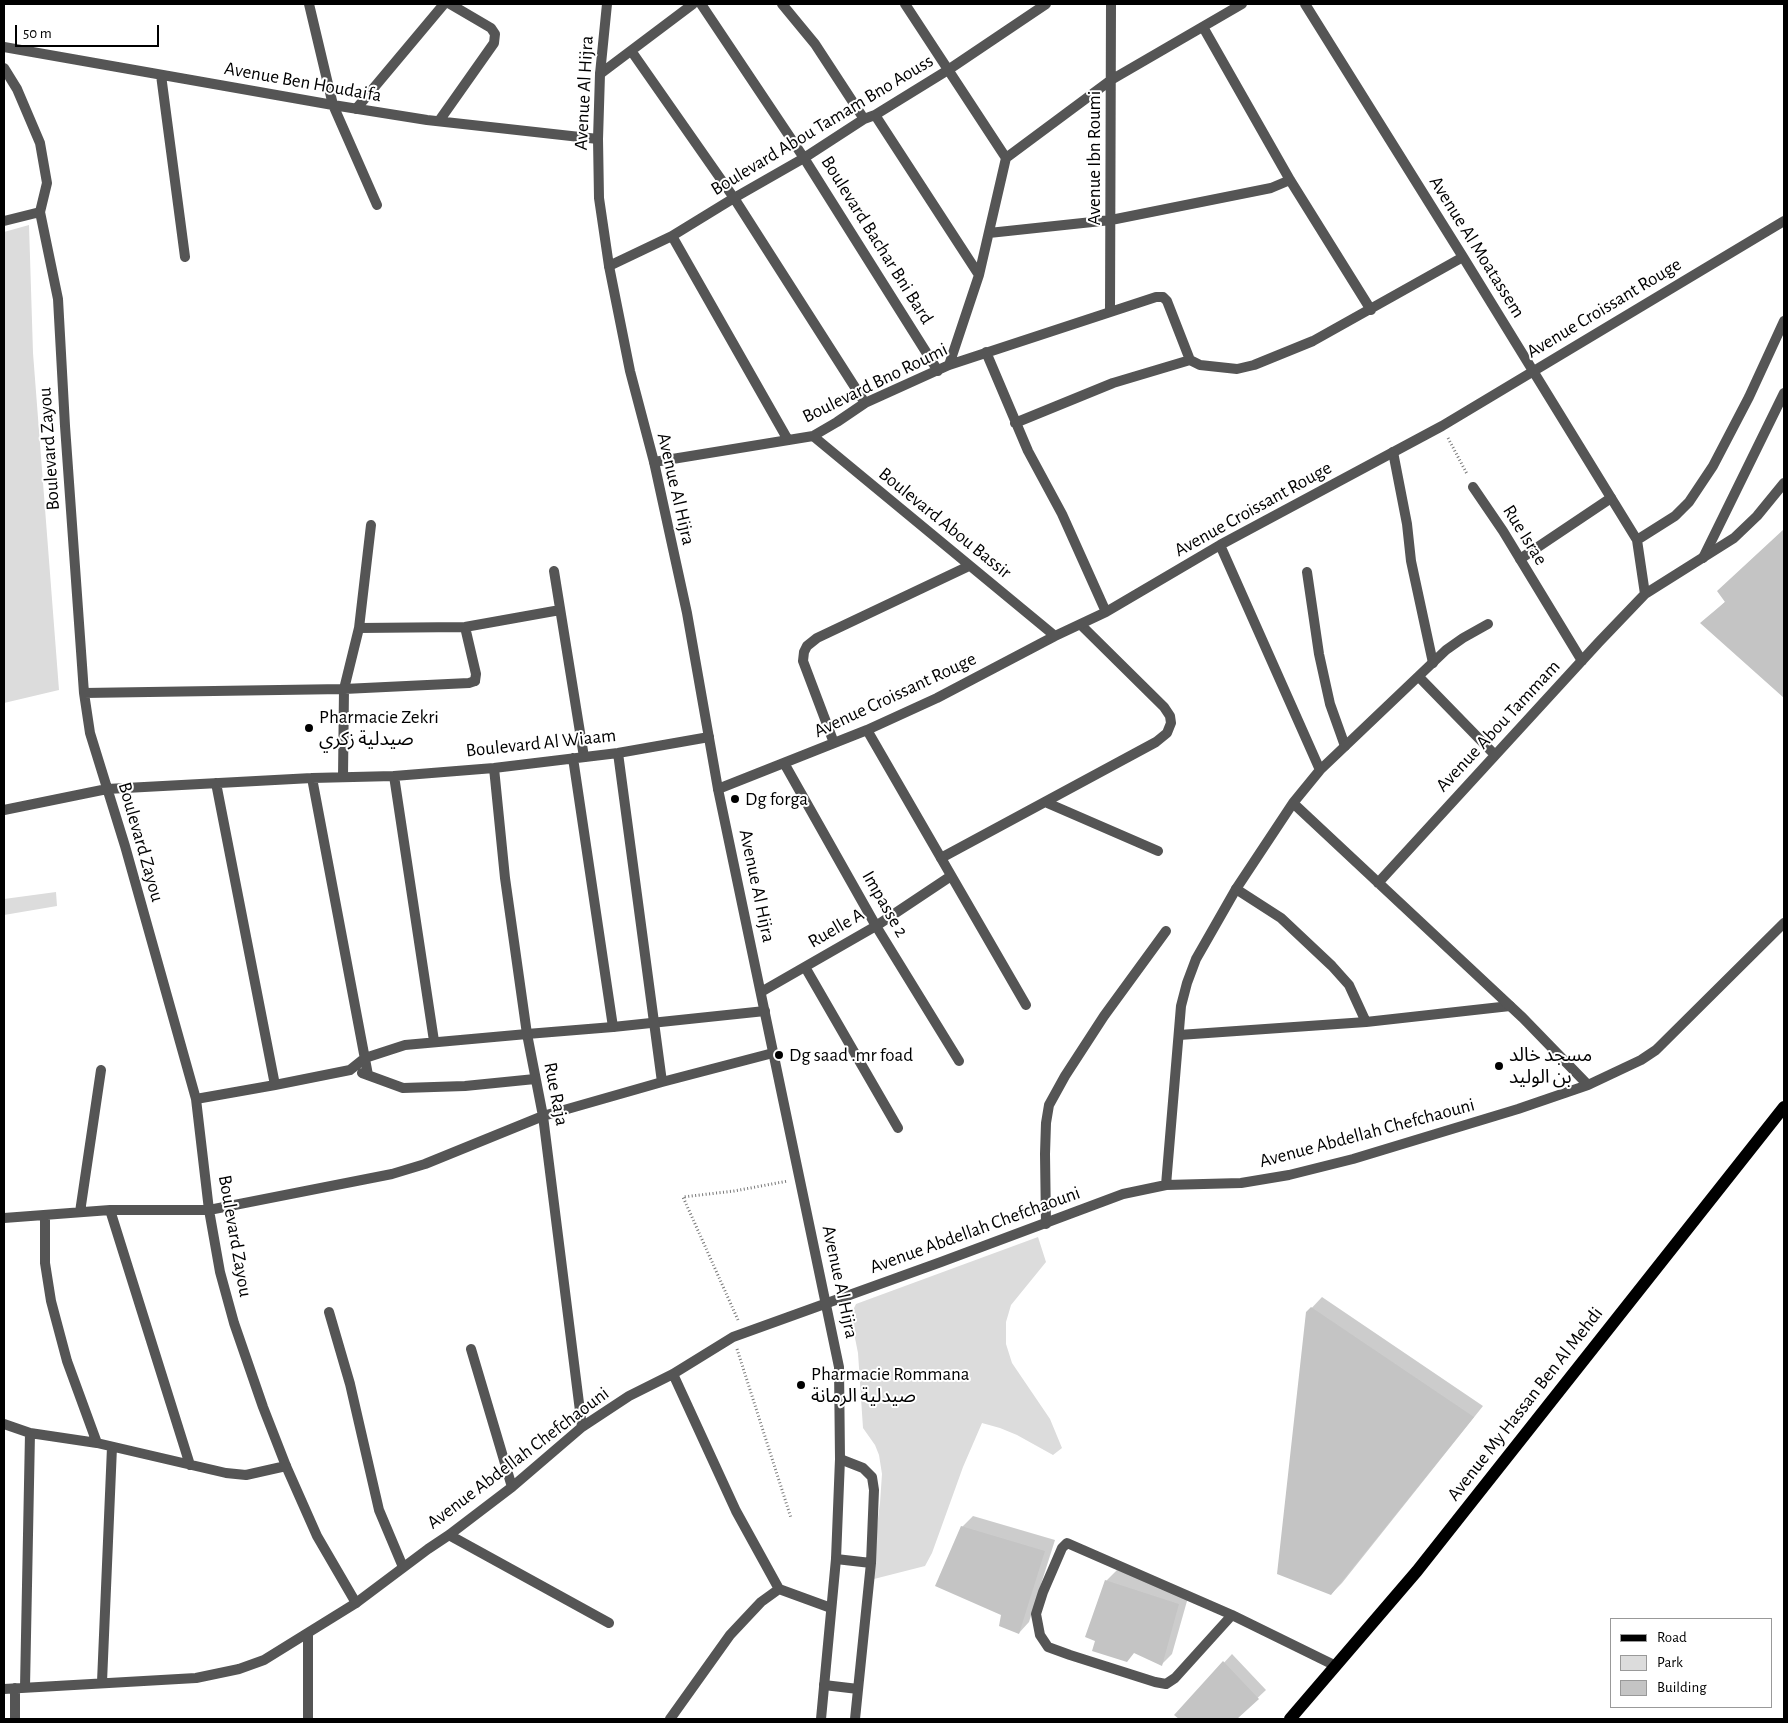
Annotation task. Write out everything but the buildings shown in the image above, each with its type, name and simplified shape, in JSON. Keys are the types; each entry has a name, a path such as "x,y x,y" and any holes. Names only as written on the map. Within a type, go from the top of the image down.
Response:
{"main road":[{"name":"Avenue My Hassan Ben Al Mehdi","path":"1290,1719 1417,1571 1784,1107"}],"street":[{"path":"309,4 333,106 377,205"},
{"path":"356,109 444,4"},
{"path":"438,121 494,43 495,34 491,28 450,4"},
{"name":"Avenue Al Hijra","path":"607,4 600,74 598,198 609,266 630,371 654,462 687,613 718,789 839,1367 840,1459 836,1558 821,1719"},
{"path":"600,74 632,52 693,4"},
{"name":"Boulevard Bachar Bni Bard","path":"701,4 804,158 938,371"},
{"path":"782,4 815,44 864,119"},
{"path":"905,4 1006,158"},
{"name":"Boulevard Abou Tamam Bno Aouss","path":"609,266 672,236 804,158 864,119 875,115 948,70 1046,4"},
{"name":"Avenue Ibn Roumi","path":"1110,312 1111,4"},
{"path":"949,365 979,275 1006,158 1112,80 1242,4"},
{"name":"Avenue Al Moatassem","path":"1305,4 1637,540 1645,594"},
{"path":"1203,27 1290,180 1370,310"},
{"name":"Avenue Ben Houdaifa","path":"4,47 333,106 438,121 598,139"},
{"path":"632,52 734,198 865,403"},
{"name":"Boulevard Zayou","path":"4,68 17,90 40,143 47,183 40,212 58,299 84,693 90,733 125,846 196,1099 220,1272 232,1315 263,1408 286,1466 318,1536 356,1603"},
{"path":"161,75 185,257"},
{"path":"875,115 979,275"},
{"path":"989,234 1111,220 1271,188 1290,180"},
{"path":"4,221 40,212"},
{"name":"Avenue Croissant Rouge","path":"718,789 867,730 937,698 1055,636 1106,612 1220,546 1442,426 1784,221"},
{"path":"672,236 788,440"},
{"path":"1015,423 1113,383 1190,360 1200,365 1237,370 1254,365 1313,341 1463,257"},
{"name":"Boulevard Bno Roumi","path":"654,462 813,436 865,403 949,365 1156,298 1163,297 1167,301 1190,360"},
{"path":"1637,540 1675,516 1690,502 1713,466 1740,414 1784,320"},
{"path":"986,352 1015,423 1062,514 1106,612"},
{"path":"1703,558 1784,392"},
{"name":"Boulevard Abou Bassir","path":"813,436 1055,636"},
{"path":"1393,452 1407,524 1411,561 1433,663"},
{"name":"Avenue Abou Tammam","path":"1378,883 1645,594 1734,538 1758,516 1784,483"},
{"name":"Rue Israe","path":"1473,487 1520,559 1582,661"},
{"path":"1520,559 1611,498"},
{"path":"343,777 344,689 359,628 371,525"},
{"path":"1220,546 1320,770"},
{"path":"834,743 804,661 804,652 807,646 817,638 969,566"},
{"path":"554,571 613,1027"},
{"path":"1307,572 1319,654 1330,704 1345,746"},
{"path":"359,628 465,627 560,610"},
{"path":"941,858 1156,742 1167,733 1170,716 1164,707 1081,624"},
{"path":"1166,1185 1181,1006 1196,959 1236,890 1293,803 1320,770 1446,650 1488,624"},
{"path":"84,693 344,689 469,683 475,681 476,674 465,627"},
{"path":"1419,677 1495,755"},
{"path":"867,730 1026,1005"},
{"name":"Boulevard Al Wiaam","path":"4,810 107,789 312,778 394,776 494,768 618,753 709,737"},
{"path":"618,753 662,1082"},
{"name":"Impasse 2","path":"784,763 876,926 959,1061"},
{"name":"Rue Raja","path":"494,768 505,878 527,1034 543,1116 582,1427"},
{"path":"394,776 434,1042"},
{"path":"312,778 368,1075"},
{"path":"216,783 275,1085"},
{"path":"1045,802 1158,851"},
{"path":"1293,803 1510,1006 1588,1085"},
{"name":"Ruelle A","path":"761,992 876,926 952,876"},
{"path":"1236,890 1281,918 1332,966 1349,985 1366,1022"},
{"name":"Avenue Abdellah Chefchaouni","path":"4,1689 196,1678 217,1674 264,1660 356,1603 449,1536 582,1427 629,1396 673,1374 743,1332 1046,1224 1123,1194 1166,1185 1241,1183 1290,1175 1490,1118 1588,1085 1641,1060 1656,1050 1784,923"},
{"path":"1046,1224 1044,1154 1046,1123 1050,1105 1065,1076 1104,1016 1166,931"},
{"path":"805,967 898,1128"},
{"path":"1179,1035 1366,1022 1510,1006"},
{"path":"350,1070 365,1058 392,1048 434,1042 613,1027 765,1011"},
{"path":"4,1218 110,1210 210,1210 392,1174 425,1164 543,1116 773,1053"},
{"path":"80,1212 101,1070"},
{"path":"196,1099 350,1070 403,1088 465,1086 535,1079"},
{"path":"110,1210 190,1465"},
{"path":"45,1214 44,1262 51,1301 67,1361 96,1443"},
{"path":"329,1312 350,1384 379,1510 404,1567"},
{"path":"471,1349 512,1486"},
{"path":"673,1374 736,1510 779,1589 832,1608"},
{"path":"4,1424 30,1433 96,1443 226,1473 246,1475 286,1466"},
{"path":"14,1719 20,1688 30,1433"},
{"path":"102,1682 112,1447"},
{"path":"840,1459 862,1468 872,1477 874,1490 871,1563 855,1719"},
{"path":"449,1536 609,1622"},
{"path":"1232,1615 1175,1678 1166,1684 1099,1664 1048,1646 1040,1635 1036,1614 1062,1548 1067,1544 1232,1615 1336,1666"},
{"path":"836,1558 871,1563"},
{"path":"670,1719 730,1635 761,1602 779,1589"},
{"path":"308,1633 308,1719"},
{"path":"824,1685 858,1689"}],"path":[{"path":"1442,426 1473,487"},
{"path":"743,1332 683,1197 734,1191 800,1179"},
{"path":"733,1337 791,1518"}],"green space":[{"path":"29,225 33,353 59,690 4,703 4,232"},
{"path":"56,892 57,906 4,915 4,899"},
{"path":"1038,1237 1046,1262 1011,1305 1006,1322 1006,1344 1012,1363 1050,1419 1062,1448 1053,1455 1017,1435 982,1423 963,1467 932,1553 925,1566 870,1580 882,1474 879,1455 875,1445 863,1428 858,1353 851,1325 851,1314 856,1304"}],"place":[{"name":"Pharmacie Zekri صيدلية زكري","path":"309,728"},
{"name":"Dg forga","path":"735,799"},
{"name":"Dg saad .mr foad","path":"779,1055"},
{"name":"مسجد خالد بن الوليد","path":"1499,1066"},
{"name":"Pharmacie Rommana صيدلية الرمانة","path":"801,1385"}]}
